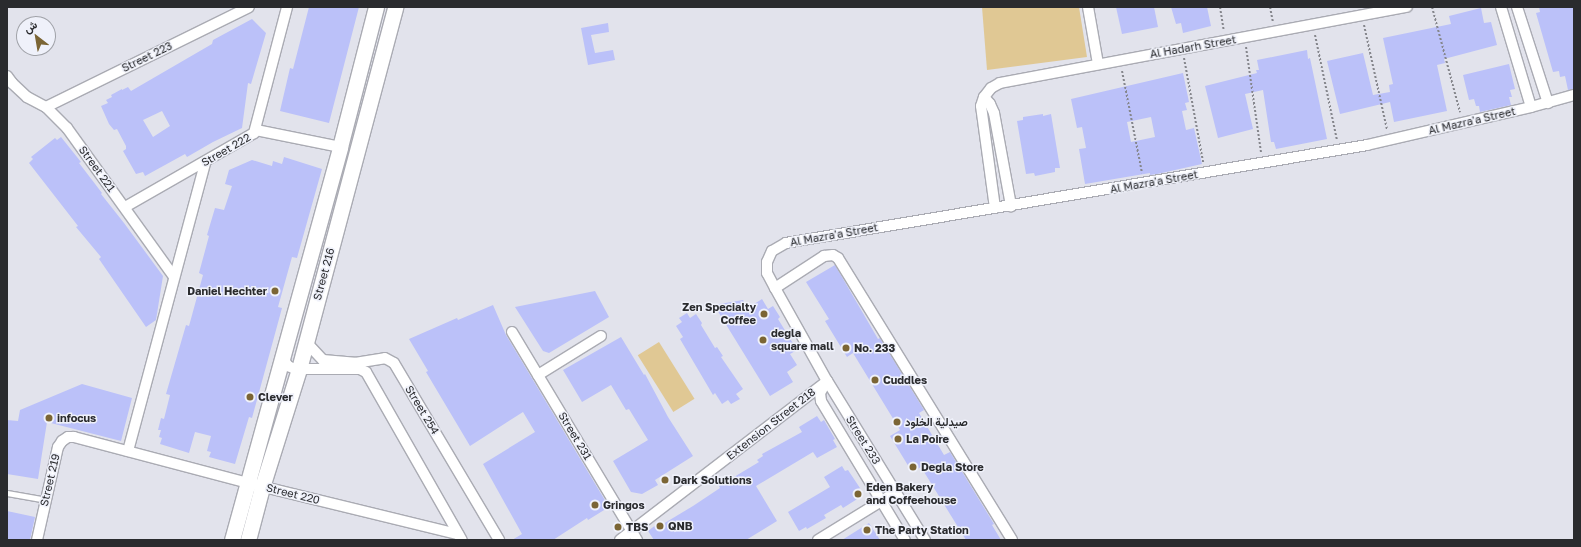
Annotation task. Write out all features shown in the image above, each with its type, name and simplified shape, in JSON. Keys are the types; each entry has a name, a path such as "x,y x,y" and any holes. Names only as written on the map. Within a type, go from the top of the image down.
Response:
{"main road":[{"name":"Street 216","path":"248,540 255,485 283,359 376,7"},
{"name":"Street 216","path":"232,540 255,485 299,369 394,7"}],"street":[{"name":"Street 223","path":"46,107 248,7"},
{"name":"Street 222","path":"125,207 249,138 256,130 287,7"},
{"path":"1088,7 1098,64"},
{"name":"Al Hadarh Street","path":"984,97 991,88 1000,83 1313,26 1407,7"},
{"path":"1501,7 1531,107"},
{"path":"1517,7 1548,103"},
{"name":"Street 221","path":"7,76 12,83 27,97 46,107 67,128 174,277"},
{"name":"Al Mazra'a Street","path":"775,288 767,273 767,262 772,251 786,243 1339,150 1463,123 1548,103 1574,95"},
{"path":"984,97 994,113 1011,206"},
{"path":"984,97 981,106 981,113 996,208"},
{"path":"256,130 340,147"},
{"path":"128,451 205,163"},
{"path":"775,288 824,256 833,255 838,258 1012,540"},
{"name":"Street 233","path":"775,288 827,381 925,540"},
{"name":"Street 231","path":"512,332 635,536"},
{"path":"538,375 601,336"},
{"name":"Street 254","path":"306,342 323,360 355,363 385,358 394,363 499,540"},
{"path":"283,359 292,368 360,369 366,372 460,537"},
{"name":"Street 233","path":"827,381 820,393 821,401 905,540"},
{"name":"Extension Street 218","path":"620,540 635,536 827,381"},
{"name":"Street 219","path":"37,540 58,447 62,441 74,437 128,451"},
{"name":"Street 220","path":"128,451 460,537"},
{"path":"818,540 896,492"}],"lane":[{"path":"7,493 45,500"}],"path":[{"path":"1220,7 1226,41"},
{"path":"1270,7 1275,32"},
{"path":"1432,7 1463,123"},
{"path":"1362,16 1389,140"},
{"path":"1313,26 1339,150"},
{"path":"1244,38 1263,163"},
{"path":"1183,49 1205,173"},
{"path":"1120,60 1144,183"}],"shaded area":[{"path":"982,7 1079,7 1087,57 987,70"},
{"path":"659,342 695,399 673,412 638,355"}],"building":[{"path":"309,7 359,7 329,123 280,111 290,68 293,69"},
{"path":"1116,7 1154,7 1158,27 1122,34"},
{"path":"1171,7 1207,7 1211,26 1183,33 1181,23 1176,24"},
{"path":"1539,7 1574,7 1574,89 1568,90 1565,76 1560,77 1559,71 1553,72 1536,13 1540,12"},
{"path":"1481,8 1484,23 1491,22 1497,45 1444,59 1445,63 1437,65 1447,111 1394,122 1390,102 1340,114 1327,61 1363,53 1373,95 1390,92 1389,85 1393,84 1383,38 1451,24 1449,16"},
{"path":"252,19 266,33 251,84 248,83 242,128 187,157 185,154 145,176 143,172 136,174 123,151 126,149 126,146 117,129 114,130 109,124 101,106 108,103 106,100 112,97 111,95 128,87 131,91 212,44 213,40","holes":["162,111 170,126 153,137 143,120"]},
{"path":"608,23 609,32 591,35 595,53 613,50 615,60 588,65 581,28"},
{"path":"1307,50 1327,139 1276,149 1274,142 1271,142 1263,90 1245,94 1253,129 1218,138 1205,86 1257,73 1256,70 1259,70 1257,60"},
{"path":"1509,64 1515,89 1510,90 1512,97 1509,97 1511,105 1480,112 1479,106 1476,106 1474,99 1469,100 1463,75"},
{"path":"1183,73 1189,102 1185,103 1187,110 1182,111 1186,130 1194,128 1202,164 1157,174 1150,175 1150,173 1085,184 1079,149 1086,148 1082,127 1077,128 1071,99","holes":["1151,117 1155,137 1131,142 1127,122"]},
{"path":"1043,114 1043,116 1051,114 1060,168 1055,168 1055,172 1035,176 1034,173 1026,174 1017,121 1023,120 1023,117"},
{"path":"61,137 81,162 79,163 102,193 101,194 163,276 156,320 146,327 99,259 101,257 76,227 78,226 29,163 33,159 31,157 55,138 57,140"},
{"path":"284,157 322,169 297,258 292,257 278,307 282,308 252,418 249,417 235,464 209,457 211,452 207,451 211,436 195,432 189,453 160,444 162,438 159,437 161,430 158,430 161,418 164,419 170,395 166,394 186,325 189,326 203,275 199,273 209,236 207,235 215,208 224,210 232,186 225,184 229,170 252,160 272,166 273,161 282,164"},
{"path":"835,265 878,339 880,338 924,410 919,413 944,455 950,452 994,524 992,525 1001,540 966,540 921,467 912,472 890,436 900,430 853,353 847,357 825,321 829,319 806,282"},
{"path":"595,291 609,317 549,353 543,351 515,307"},
{"name":"degla square mall","path":"762,299 768,309 773,306 780,317 778,319 797,350 790,354 797,365 787,372 793,382 770,396 714,305 743,300 748,308"},
{"path":"493,305 506,335 609,507 588,520 587,518 553,540 512,540 522,534 483,464 535,432 523,412 470,446 426,372 428,371 409,339 457,318 458,320"},
{"path":"687,313 690,318 696,314 715,348 717,347 723,356 721,357 743,389 736,394 740,399 731,404 728,400 722,404 715,393 713,395 680,339 683,337 676,326 682,322 679,318"},
{"path":"621,337 644,375 645,374 668,417 693,456 655,480 658,485 642,494 631,492 613,461 648,440 629,409 626,410 611,385 582,402 563,370"},
{"path":"82,384 132,398 121,441 47,422 38,479 7,474 7,420 18,421 20,410"},
{"path":"817,416 821,422 824,420 835,439 833,440 837,447 817,458 813,452 756,486 777,521 746,540 654,540 648,531 661,521 663,524 693,506 720,488 719,486 759,462 757,460 763,456 762,454 802,432 799,427"},
{"path":"842,466 845,471 848,470 860,488 858,489 862,496 843,508 841,505 824,515 826,518 807,529 806,527 799,531 788,512 830,487 824,477"},
{"path":"7,511 35,517 30,540 7,540"},
{"path":"869,523 880,540 842,540"}],"place":[{"name":"Daniel Hechter","path":"275,291"},
{"name":"Zen Specialty Coffee","path":"764,314"},
{"name":"degla square mall","path":"763,340"},
{"name":"No. 233","path":"846,348"},
{"name":"Cuddles","path":"875,380"},
{"name":"Clever","path":"250,397"},
{"name":"infocus","path":"49,418"},
{"name":"صيدلية الخلود","path":"897,422"},
{"name":"La Poire","path":"898,439"},
{"name":"Degla Store","path":"913,467"},
{"name":"Dark Solutions","path":"665,480"},
{"name":"Eden Bakery and Coffeehouse","path":"858,494"},
{"name":"Gringos","path":"595,505"},
{"name":"QNB","path":"660,526"},
{"name":"TBS","path":"618,527"},
{"name":"The Party Station","path":"867,530"}]}
